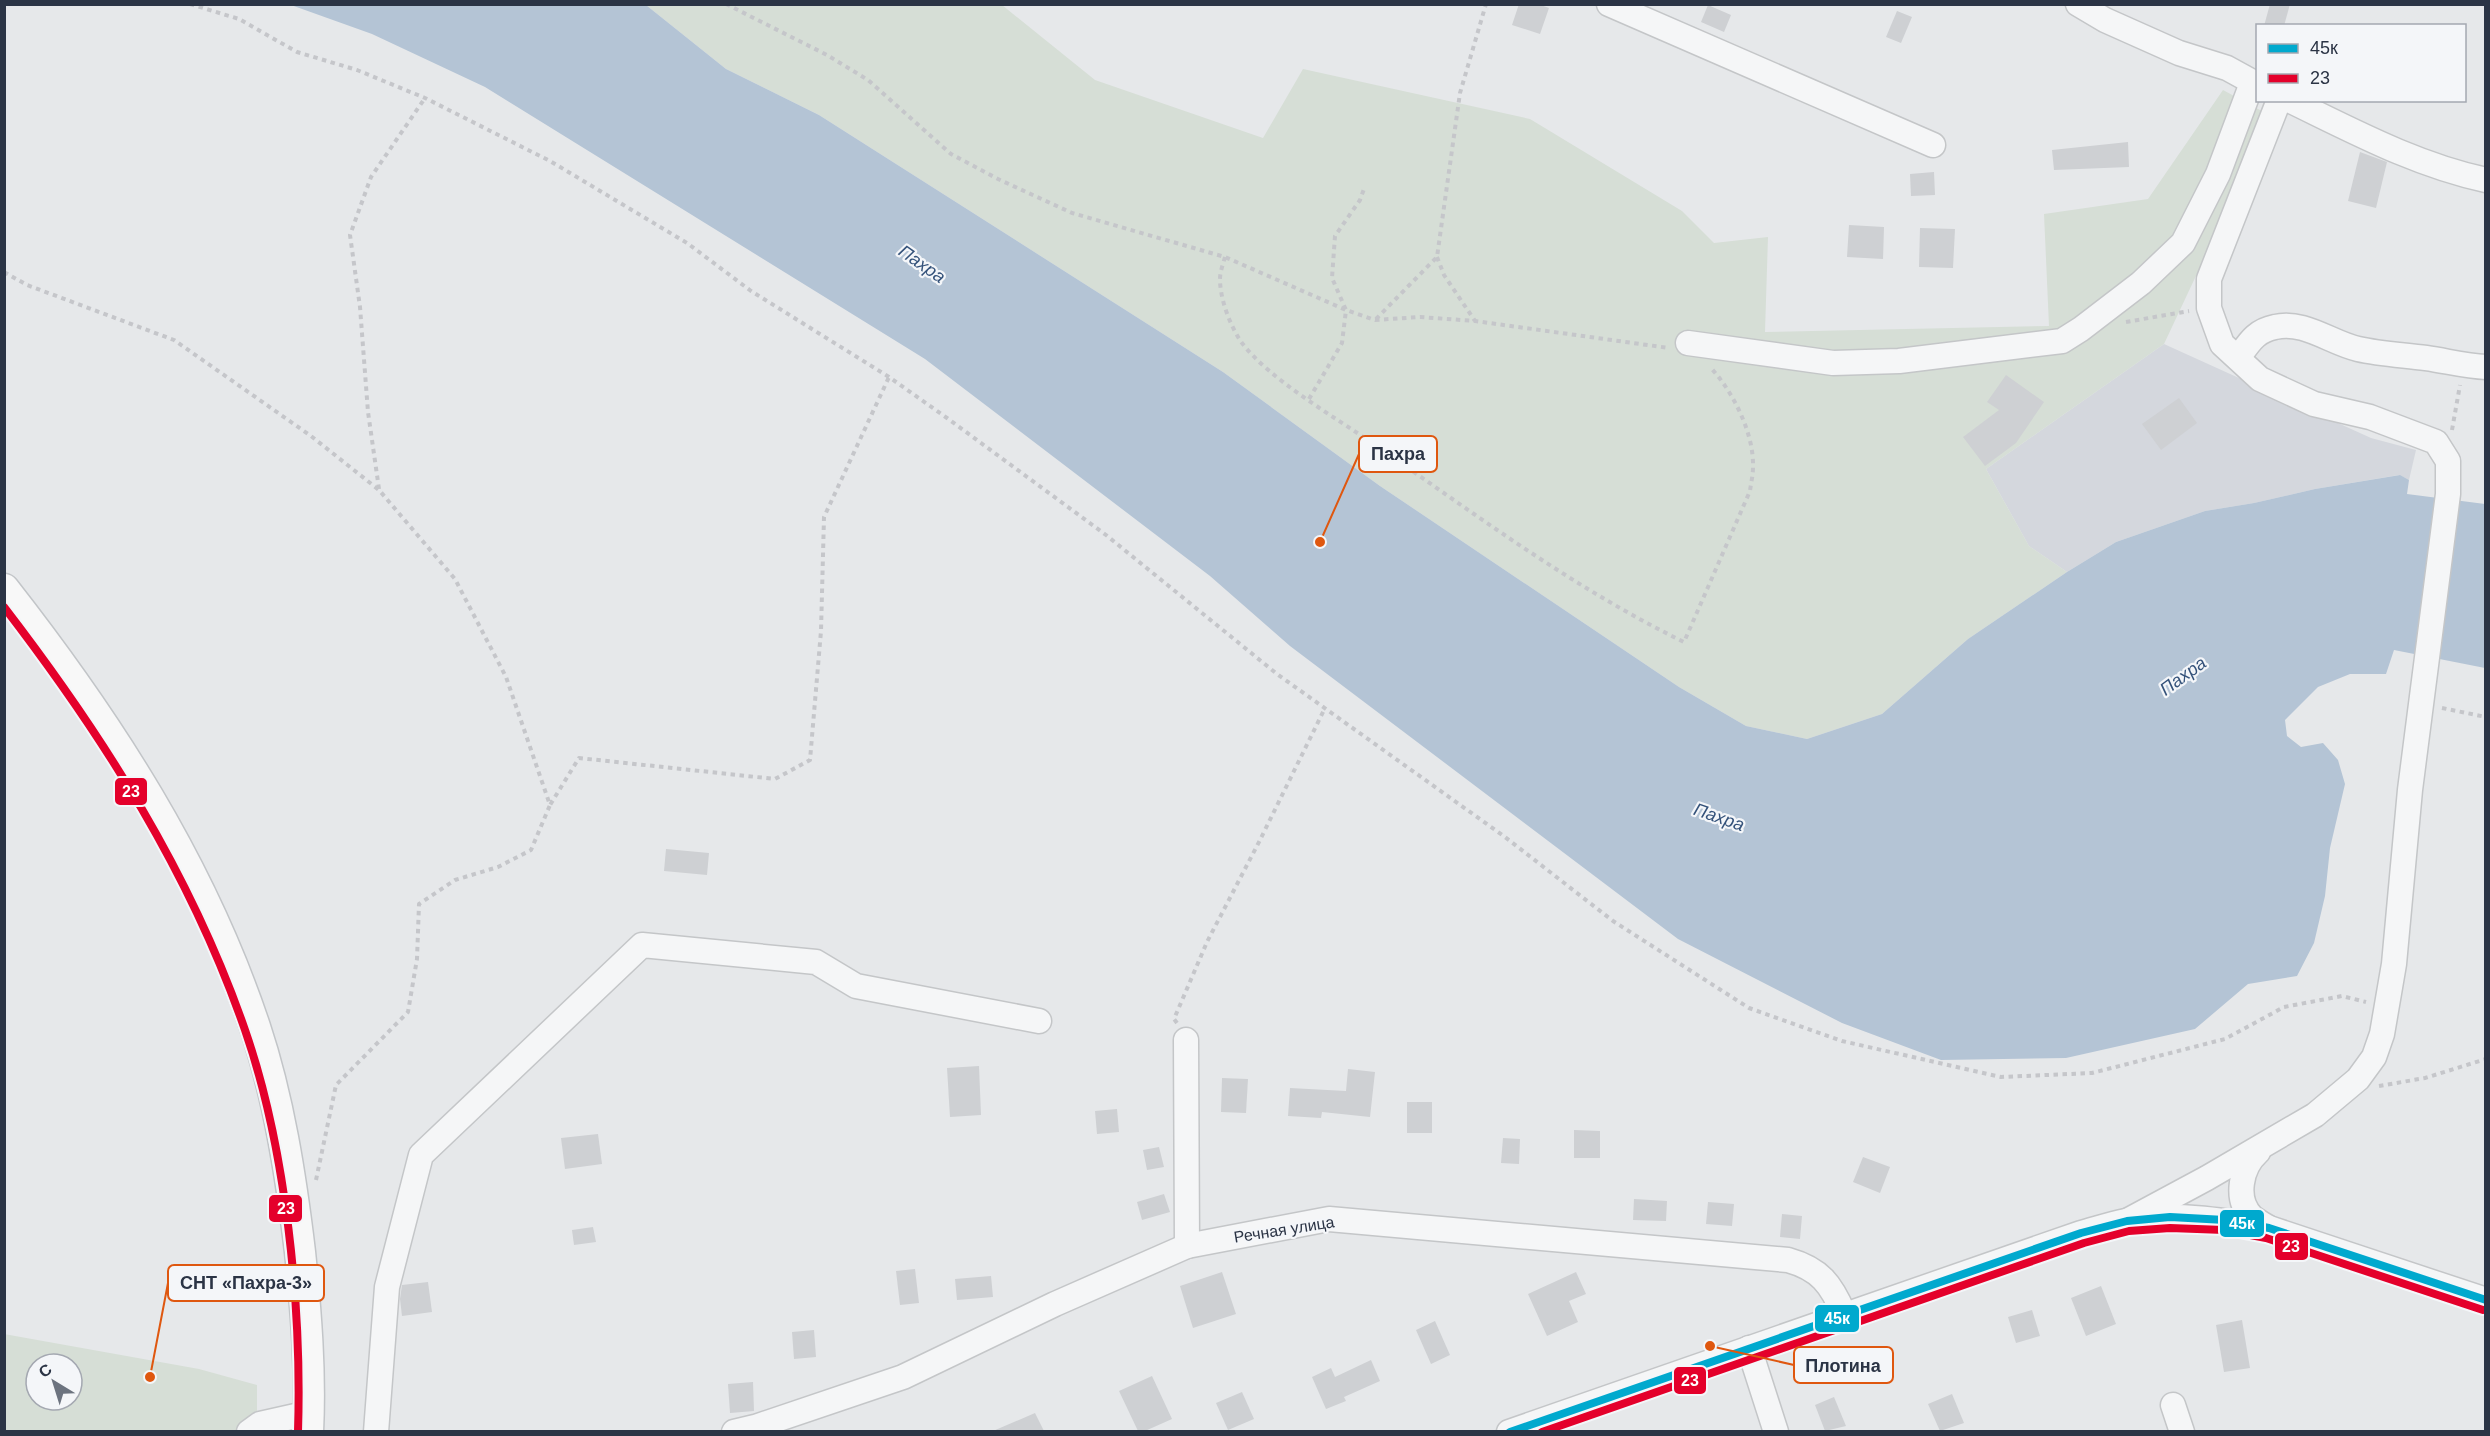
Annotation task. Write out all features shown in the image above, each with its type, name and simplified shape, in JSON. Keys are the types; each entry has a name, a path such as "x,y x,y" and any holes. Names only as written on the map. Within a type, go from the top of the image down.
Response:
{"main road":[{"path":"4,589 78,689 143,785 194,879 237,978 255,1028 275,1100 294,1204 306,1308 308,1422"}],"street":[{"path":"1609,4 1933,145"},
{"path":"1688,343 1833,363 1899,361 2062,341 2141,283 2183,243 2218,174 2255,84 2227,68 2179,53 2105,20 2078,4"},
{"path":"2127,1221 2267,1144 2315,1115 2340,1096 2358,1079 2374,1057 2388,1007 2426,661 2448,494 2448,461 2436,442 2370,417 2314,404 2260,379 2222,344 2209,308 2209,279 2278,102"},
{"path":"2293,102 2412,158 2457,174 2486,180"},
{"path":"2238,358 2256,333 2277,326 2314,330 2328,339 2356,349 2474,366"},
{"path":"376,1431 387,1287 421,1155 642,945 816,962 856,986 1040,1021"},
{"path":"1186,1040 1186,1246"},
{"path":"2267,1144 2249,1160 2242,1178 2243,1200 2252,1216 2269,1228"},
{"path":"1509,1431 2081,1233 2127,1221 2170,1216 2225,1220 2269,1228 2483,1302"},
{"name":"Речная улица","path":"734,1431 903,1377 1055,1304 1186,1246 1329,1219 1788,1260 1809,1266 1825,1280 1844,1314"},
{"path":"1749,1348 1776,1431"},
{"path":"2174,1405 2181,1431"},
{"path":"249,1431 260,1424 308,1422"}],"path":[{"path":"190,4 239,19 297,52 357,70 425,98 550,161 687,243 752,291 889,377 1106,535 1277,674 1505,837 1622,927 1749,1008 1842,1041 2001,1077 2092,1073 2225,1039 2284,1007 2342,996 2388,1007"},
{"path":"726,4 827,55 868,80 951,154 998,179 1072,213 1225,257 1346,310 1375,320 1420,317 1475,321 1669,348 1688,343 1730,393 1751,447 1753,466 1750,491 1684,642 1638,620 1533,553 1258,362 1241,341 1229,318 1220,277 1225,257"},
{"path":"1475,321 1444,275 1437,257 1460,93 1486,4"},
{"path":"379,490 368,412 360,307 350,235 371,177 425,98"},
{"path":"1309,399 1342,343 1346,310 1332,278 1335,236 1360,200 1365,186"},
{"path":"1375,320 1437,257"},
{"path":"4,272 27,285 174,340 311,436 379,490 455,579 506,677 550,805"},
{"path":"2116,324 2209,308"},
{"path":"2448,461 2474,366"},
{"path":"315,1184 336,1085 408,1012 417,959 419,904 455,880 498,867 531,850 550,805 579,758 775,779 810,760 821,631 824,517 889,377"},
{"path":"2421,704 2486,717"},
{"path":"1186,1040 1174,1019 1207,942 1325,708"},
{"path":"2358,1079 2381,1087 2425,1078 2486,1059"}],"shaded area":[{"path":"646,5 1002,5 1095,80 1263,138 1303,69 1530,119 1682,211 1714,243 1768,237 1765,332 2049,326 2044,214 2148,199 2223,90 2271,116 2164,344 1986,469 2029,546 2067,572 1968,639 1882,714 1807,739 1746,726 1679,687 1380,486 1223,372 819,115 726,69"},
{"path":"2164,344 2371,438 2416,450 2409,480 2399,475 2205,511 2116,542 2067,572 2029,546 1986,469"},
{"path":"4,1334 199,1369 257,1385 257,1431 5,1431"}],"water":[{"path":"291,5 646,5 726,69 819,115 1223,372 1380,486 1679,687 1746,726 1807,739 1882,714 1968,639 2116,542 2205,511 2400,475 2409,480 2407,494 2485,504 2485,668 2394,650 2386,674 2350,674 2318,687 2285,720 2287,736 2301,747 2323,743 2338,760 2345,784 2330,848 2325,896 2314,943 2297,976 2248,984 2195,1029 2066,1058 1941,1060 1842,1023 1678,939 1290,646 1210,576 925,359 485,87 372,34"}],"building":[{"path":"1519,4 1538,4 1549,8 1540,34 1512,25"},
{"path":"2270,4 2290,4 2285,24 2265,24"},
{"path":"1708,5 1731,15 1724,32 1701,22"},
{"path":"1897,11 1912,17 1901,43 1886,37"},
{"path":"2128,142 2129,167 2054,170 2052,150"},
{"path":"2360,152 2387,162 2376,208 2348,201"},
{"path":"1934,172 1935,195 1911,196 1910,174"},
{"path":"1849,225 1884,227 1883,259 1847,257"},
{"path":"1920,228 1955,229 1953,268 1919,267"},
{"path":"2006,375 2044,402 2016,443 1985,466 1963,437 1999,410 1987,402"},
{"path":"2179,398 2197,423 2161,450 2142,424"},
{"path":"666,849 709,853 707,875 664,871"},
{"path":"979,1066 981,1115 950,1117 947,1068"},
{"path":"1348,1069 1375,1072 1370,1117 1322,1112 1321,1118 1288,1116 1290,1088 1346,1091"},
{"path":"1222,1078 1248,1079 1246,1113 1221,1112"},
{"path":"1407,1102 1432,1102 1432,1133 1407,1133"},
{"path":"1117,1109 1119,1132 1097,1134 1095,1111"},
{"path":"1574,1130 1600,1131 1600,1158 1574,1158"},
{"path":"598,1134 602,1164 565,1169 561,1138"},
{"path":"1503,1138 1520,1139 1519,1164 1501,1163"},
{"path":"1159,1147 1164,1167 1147,1170 1143,1150"},
{"path":"1863,1157 1890,1167 1880,1193 1853,1182"},
{"path":"1164,1194 1170,1212 1142,1220 1137,1202"},
{"path":"1634,1199 1667,1201 1666,1221 1633,1220"},
{"path":"1708,1202 1734,1204 1732,1226 1706,1224"},
{"path":"1782,1214 1802,1216 1800,1239 1780,1237"},
{"path":"593,1227 596,1242 574,1245 572,1230"},
{"path":"915,1269 919,1303 900,1305 896,1271"},
{"path":"1222,1272 1236,1314 1193,1328 1180,1286"},
{"path":"1576,1272 1586,1294 1569,1301 1578,1322 1547,1336 1528,1294"},
{"path":"991,1276 993,1297 957,1300 955,1279"},
{"path":"428,1282 432,1312 402,1316 400,1299 402,1285"},
{"path":"2101,1286 2116,1324 2086,1336 2071,1298"},
{"path":"2032,1310 2040,1336 2016,1343 2008,1317"},
{"path":"2242,1320 2250,1368 2224,1372 2216,1325"},
{"path":"1435,1321 1450,1355 1431,1364 1416,1330"},
{"path":"814,1330 816,1357 794,1359 792,1332"},
{"path":"1371,1360 1380,1381 1344,1397 1346,1401 1326,1409 1312,1377 1331,1368 1335,1377"},
{"path":"1152,1376 1172,1419 1145,1431 1138,1431 1119,1391"},
{"path":"753,1382 754,1411 730,1413 728,1384"},
{"path":"1242,1392 1254,1419 1228,1430 1216,1403"},
{"path":"1952,1394 1964,1423 1940,1431 1928,1404"},
{"path":"1834,1397 1846,1426 1825,1431 1815,1405"},
{"path":"1035,1413 1044,1431 993,1431"}],"transit line":[{"name":"23","path":"4,607 76,706 142,809 199,916 245,1030 271,1125 288,1228 297,1333 298,1432"},
{"name":"45к","path":"1510,1432 2081,1233 2127,1221 2170,1217 2225,1220 2269,1228 2486,1300"},
{"name":"23","path":"1542,1432 2084,1243 2129,1231 2170,1228 2224,1230 2266,1238 2483,1310"}],"place":[{"name":"Пахра","path":"1320,542"},
{"name":"Плотина","path":"1710,1346"},
{"name":"СНТ «Пахра-3»","path":"150,1377"}]}
